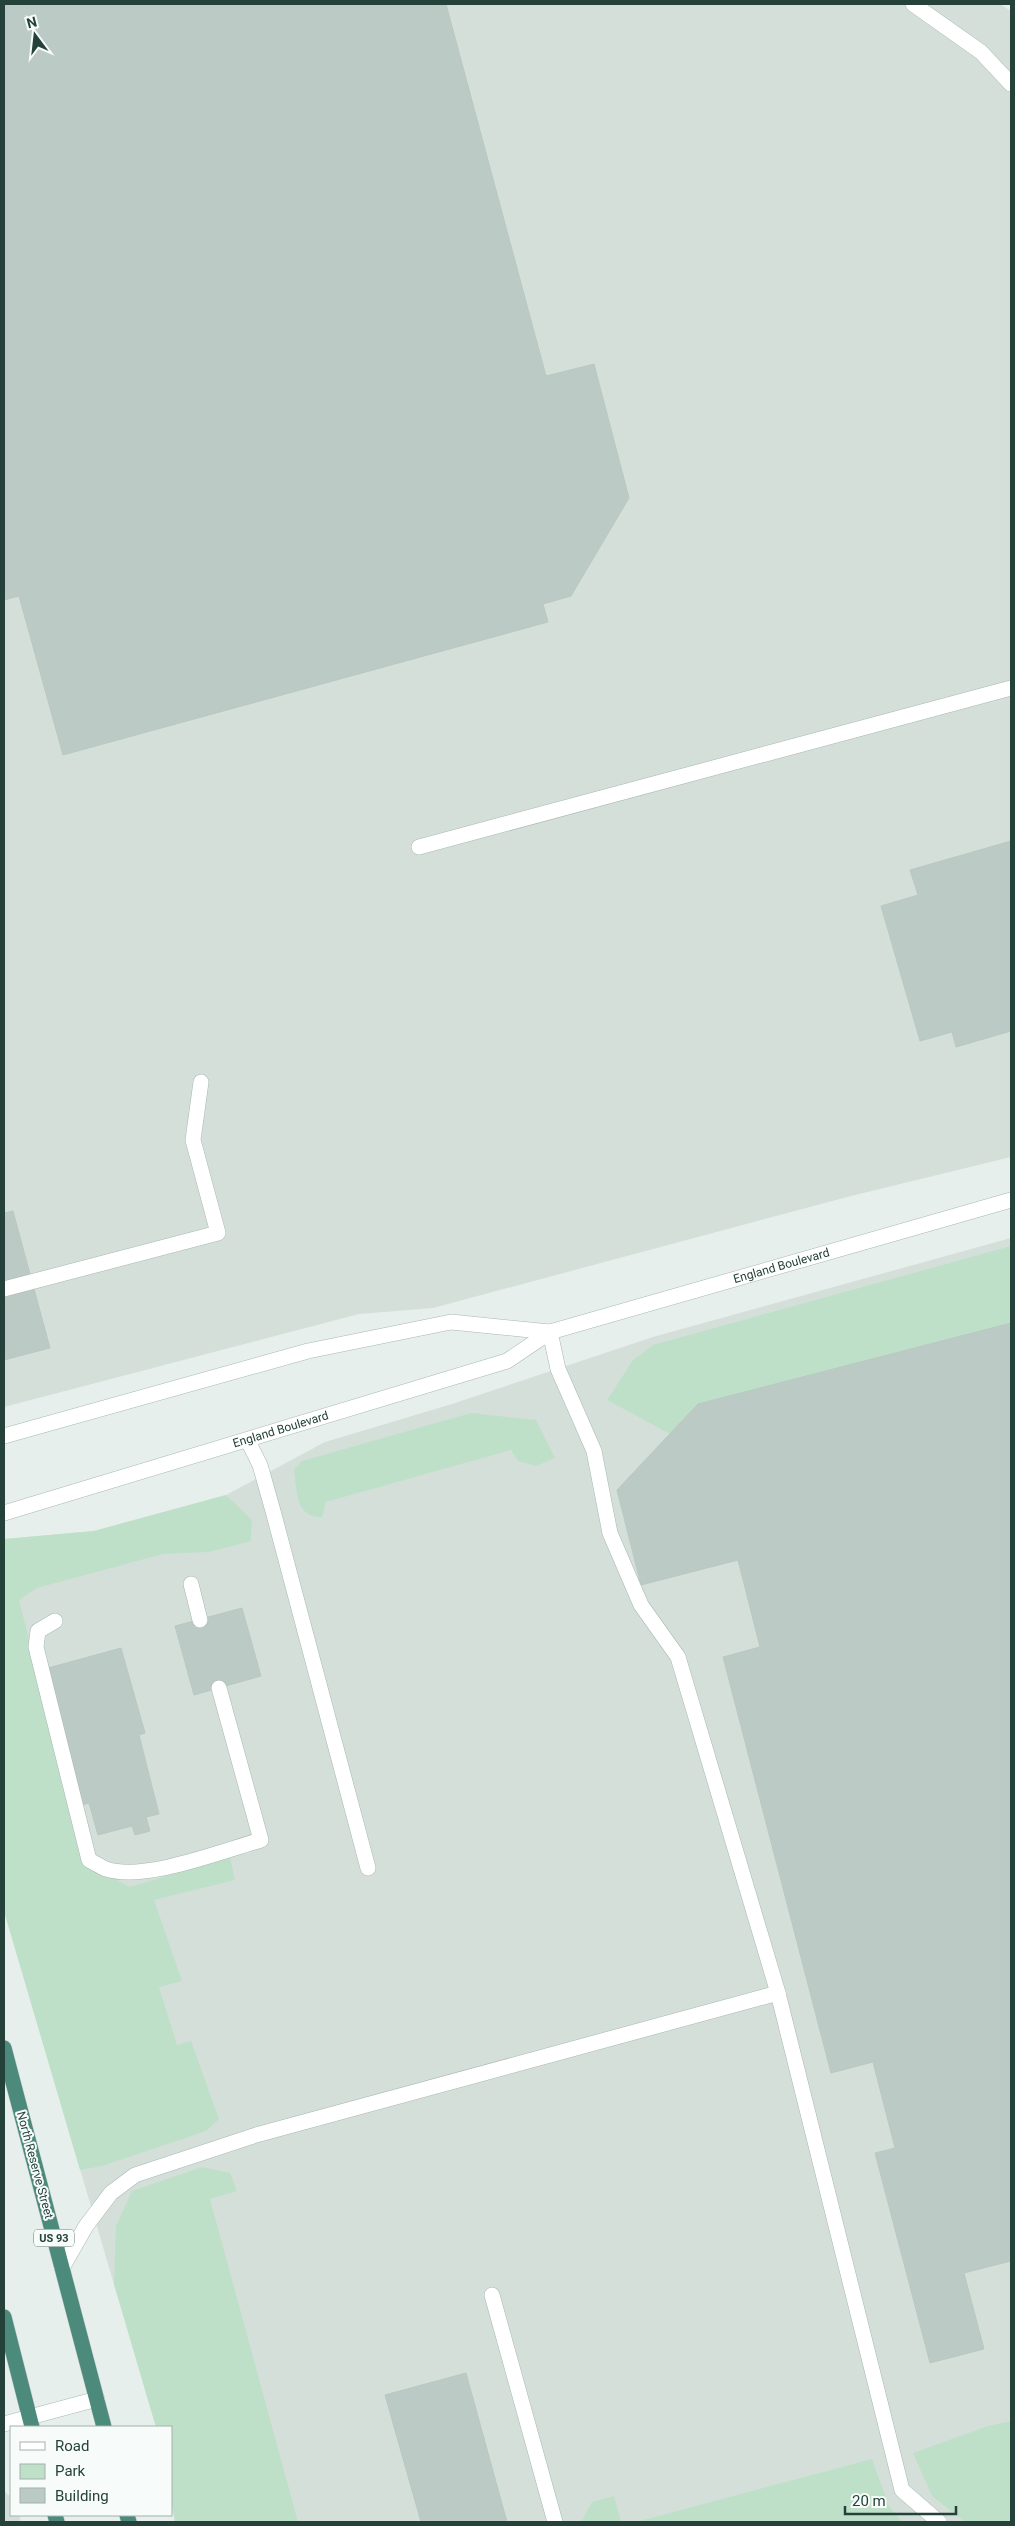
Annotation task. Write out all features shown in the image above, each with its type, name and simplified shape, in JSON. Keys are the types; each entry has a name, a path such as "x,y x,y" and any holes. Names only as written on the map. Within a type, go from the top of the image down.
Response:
{"highway":[{"name":"North Reserve Street","path":"4,2048 104,2426"},
{"path":"4,2317 30,2422"}],"street":[{"path":"913,4 981,52 1011,84"},
{"path":"419,847 1011,688"},
{"path":"4,1290 218,1233 193,1140 201,1082"},
{"name":"England Boulevard","path":"4,1513 248,1441 507,1361 550,1332 1011,1200"},
{"name":"England Boulevard","path":"4,1436 308,1351 451,1322 550,1332"},
{"path":"550,1332 558,1368 594,1451 610,1533 641,1605 678,1657 778,1993 902,2490 939,2522"},
{"path":"248,1441 260,1465 273,1511 368,1868"},
{"path":"191,1584 200,1620"},
{"path":"55,1621 38,1631 36,1646 89,1860 106,1869 132,1873 166,1867 261,1840 219,1688"},
{"path":"62,2268 86,2226 111,2193 135,2175 256,2135 778,1993"},
{"path":"492,2295 555,2522"},
{"path":"4,2424 30,2422 97,2399"}],"shaded area":[{"path":"4,4 1000,4 1011,11 1011,1157 851,1196 433,1308 359,1314 4,1407"},
{"path":"1011,1238 1011,2522 175,2522 172,2506 172,2426 156,2426 4,1911 4,1539 94,1531 226,1495 325,1442 452,1404 653,1337"},
{"path":"4,2491 10,2496 10,2516 19,2516 21,2522 4,2522"}],"green space":[{"path":"1011,1246 1011,1323 698,1404 670,1434 607,1400 633,1360 653,1345"},
{"path":"471,1413 536,1420 555,1458 536,1466 518,1461 511,1450 326,1502 322,1517 313,1516 302,1508 297,1494 294,1470 302,1461"},
{"path":"226,1495 252,1520 251,1541 209,1552 163,1554 37,1588 19,1600 86,1863 130,1887 230,1857 235,1880 154,1900 182,1981 159,1987 177,2045 191,2041 219,2119 206,2131 102,2166 80,2170 4,1911 4,1539 94,1531"},
{"path":"202,2167 230,2173 237,2191 210,2199 298,2522 175,2522 172,2506 172,2426 156,2426 114,2284 116,2226 132,2191"},
{"path":"1011,2421 1011,2522 965,2522 932,2496 913,2453 988,2426"},
{"path":"872,2459 889,2506 902,2522 636,2522"},
{"path":"614,2496 621,2522 581,2522 592,2502"}],"building":[{"path":"4,4 446,4 546,376 594,364 629,498 571,596 543,604 548,622 63,755 19,596 4,600"},
{"path":"1011,841 1011,1031 956,1047 952,1032 920,1041 881,906 918,895 910,870"},
{"path":"13,1211 50,1348 4,1360 4,1213"},
{"path":"1011,1323 1011,2261 964,2273 984,2349 930,2363 875,2153 895,2148 873,2062 831,2073 723,1657 760,1647 738,1560 641,1585 617,1490 698,1404"},
{"path":"242,1608 261,1676 194,1695 175,1626"},
{"path":"121,1648 145,1733 139,1735 159,1814 146,1817 150,1831 135,1835 132,1826 98,1835 89,1803 82,1805 48,1668"},
{"path":"466,2373 507,2522 421,2522 385,2395"}]}
